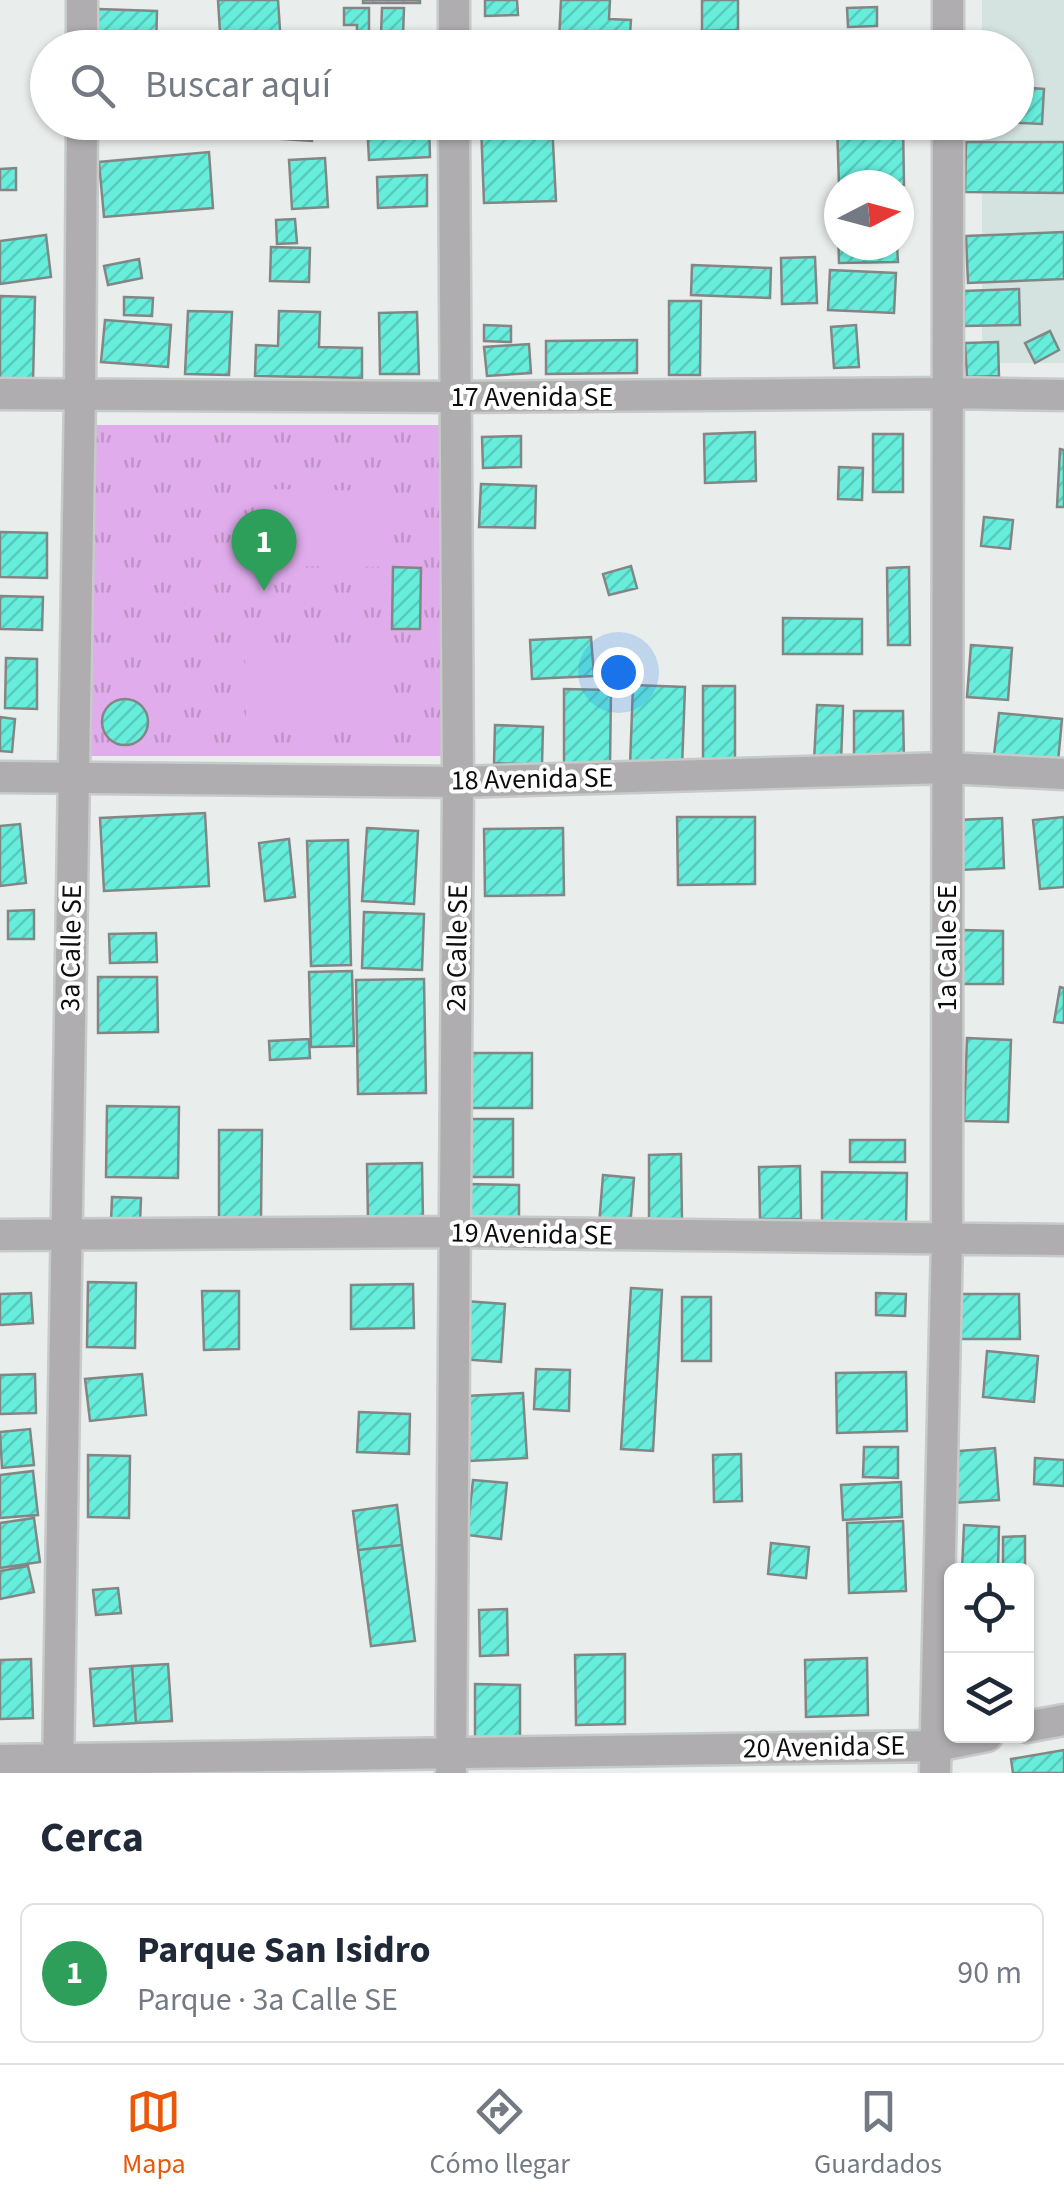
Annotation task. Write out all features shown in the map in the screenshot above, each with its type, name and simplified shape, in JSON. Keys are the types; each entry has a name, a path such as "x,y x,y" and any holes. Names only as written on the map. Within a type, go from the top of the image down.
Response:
{"street":[{"path":"82,0 82,30"},
{"path":"454,0 454,30"},
{"path":"948,0 948,30"},
{"name":"3a Calle SE","path":"58,1766 82,140"},
{"name":"2a Calle SE","path":"451,1762 458,782 454,140"},
{"name":"1a Calle SE","path":"936,1760 947,1239 948,140"},
{"name":"17 Avenida SE","path":"0,394 456,398 1064,395"},
{"name":"18 Avenida SE","path":"0,777 458,782 948,768 1064,774"},
{"name":"19 Avenida SE","path":"0,1235 454,1232 1064,1240"},
{"path":"1034,1726 1064,1720"},
{"name":"20 Avenida SE","path":"0,1760 58,1766 936,1760 972,1743"}],"shaded area":[{"path":"982,0 1064,0 1064,363 982,363 982,140 1034,140 1034,30 982,30"}],"green space":[{"path":"87,425 442,425 442,756 87,756"},
{"path":"259,489 394,491 393,567 257,566"},
{"path":"245,655 390,655 390,730 246,729"}],"building":[{"path":"218,0 278,0 280,30 220,30"},
{"path":"420,0 420,3 363,3"},
{"path":"485,0 517,0 518,15 485,16"},
{"path":"561,0 610,0 609,19 631,20 630,30 560,30"},
{"path":"702,0 738,0 738,30 702,30"},
{"path":"877,7 877,26 848,27 847,8"},
{"path":"344,8 369,8 369,30 344,25"},
{"path":"382,8 404,8 403,30 381,30"},
{"path":"98,9 157,11 156,30 97,30"},
{"path":"1034,88 1044,89 1042,124 1034,124"},
{"path":"368,140 430,140 430,157 369,160"},
{"path":"482,140 553,140 556,201 484,203"},
{"path":"838,140 903,140 904,170 838,170"},
{"path":"966,142 1064,142 1064,193 965,192"},
{"path":"209,152 213,208 104,217 99,162"},
{"path":"325,158 328,207 292,209 289,160"},
{"path":"16,168 16,190 0,190 0,169"},
{"path":"427,175 427,206 378,208 377,177"},
{"path":"295,219 297,243 277,244 276,220"},
{"path":"1064,232 1064,279 968,283 966,236"},
{"path":"46,235 51,277 0,284 0,241"},
{"path":"271,247 310,248 309,282 270,281"},
{"path":"815,257 817,303 782,304 781,258"},
{"path":"139,259 142,278 108,285 104,266"},
{"path":"839,260 898,262 839,263"},
{"path":"692,265 771,268 770,298 691,295"},
{"path":"830,270 896,273 894,313 828,310"},
{"path":"1019,289 1020,325 964,326 964,291"},
{"path":"0,296 35,297 33,383 0,382"},
{"path":"124,297 153,298 152,316 124,315"},
{"path":"669,301 701,301 700,375 669,375"},
{"path":"188,311 232,312 229,375 185,374"},
{"path":"279,311 320,312 319,347 362,348 362,378 255,376 256,345 278,346"},
{"path":"417,312 419,374 380,374 379,313"},
{"path":"105,320 171,325 168,367 101,362"},
{"path":"484,325 511,326 511,342 484,341"},
{"path":"856,325 859,367 834,368 831,327"},
{"path":"1050,331 1059,350 1035,363 1025,343"},
{"path":"637,340 637,373 546,374 546,341"},
{"path":"998,342 999,376 967,377 965,343"},
{"path":"529,344 531,373 487,376 484,347"},
{"path":"755,432 756,481 705,483 704,434"},
{"path":"873,434 903,434 903,492 873,492"},
{"path":"521,436 521,467 483,468 482,437"},
{"path":"1060,449 1064,450 1064,507 1057,507"},
{"path":"839,467 863,468 862,500 838,499"},
{"path":"481,484 536,486 535,528 479,527"},
{"path":"984,517 1013,520 1010,549 981,546"},
{"path":"0,532 47,533 47,578 0,577"},
{"path":"631,566 637,588 609,595 603,574"},
{"path":"393,567 421,568 420,629 392,629"},
{"path":"909,567 910,645 888,645 887,568"},
{"path":"0,596 43,597 42,630 0,629"},
{"path":"783,618 862,619 862,654 783,654"},
{"path":"591,637 594,676 532,679 530,640"},
{"path":"971,645 1012,648 1008,700 967,697"},
{"path":"6,658 37,659 37,709 5,708"},
{"path":"633,685 685,687 682,768 630,766"},
{"path":"703,686 735,686 735,764 703,764"},
{"path":"564,689 611,690 610,765 564,765"},
{"path":"125,699 141,706 148,722 141,738 125,745 109,738 102,722 109,706"},
{"path":"817,705 843,706 841,763 814,761"},
{"path":"854,711 903,711 904,761 854,761"},
{"path":"999,713 1062,719 1058,762 994,755"},
{"path":"0,717 15,719 12,752 0,751"},
{"path":"495,725 543,727 542,765 494,763"},
{"path":"205,813 209,886 104,891 100,818"},
{"path":"677,817 755,817 755,884 678,885"},
{"path":"1064,817 1064,887 1040,889 1033,820"},
{"path":"1002,818 1004,868 959,870 957,820"},
{"path":"20,824 26,883 0,886 0,826"},
{"path":"367,828 418,831 414,904 362,901"},
{"path":"563,828 564,895 485,896 484,829"},
{"path":"289,839 295,897 265,901 259,843"},
{"path":"348,840 351,965 311,966 307,841"},
{"path":"34,910 34,939 8,939 8,911"},
{"path":"364,912 424,914 422,970 362,968"},
{"path":"961,930 1003,931 1003,984 960,984"},
{"path":"156,933 157,962 110,963 109,934"},
{"path":"352,971 354,1046 311,1047 309,972"},
{"path":"98,977 157,977 158,1032 98,1033"},
{"path":"424,979 426,1093 358,1094 356,980"},
{"path":"1060,987 1064,988 1064,1023 1054,1022"},
{"path":"967,1038 1011,1040 1008,1122 964,1121"},
{"path":"309,1039 310,1058 270,1060 269,1041"},
{"path":"468,1053 532,1053 532,1108 469,1108"},
{"path":"107,1106 179,1107 178,1178 106,1177"},
{"path":"469,1119 513,1119 513,1177 468,1177"},
{"path":"219,1130 262,1130 261,1218 219,1217"},
{"path":"850,1140 905,1140 905,1162 850,1162"},
{"path":"681,1154 682,1219 649,1219 649,1155"},
{"path":"422,1163 423,1219 368,1220 367,1164"},
{"path":"800,1166 801,1219 760,1219 759,1167"},
{"path":"822,1172 907,1173 906,1225 822,1224"},
{"path":"603,1175 634,1178 630,1228 599,1225"},
{"path":"467,1184 519,1185 519,1221 467,1220"},
{"path":"112,1197 141,1198 140,1223 111,1222"},
{"path":"88,1282 136,1283 135,1348 87,1347"},
{"path":"413,1284 414,1328 351,1329 351,1285"},
{"path":"631,1288 662,1290 653,1451 621,1449"},
{"path":"202,1291 239,1291 239,1349 204,1350"},
{"path":"31,1293 33,1323 0,1325 0,1294"},
{"path":"876,1293 906,1294 905,1316 876,1315"},
{"path":"959,1294 1019,1294 1020,1339 959,1339"},
{"path":"682,1297 711,1297 711,1361 682,1361"},
{"path":"465,1301 505,1304 501,1362 460,1359"},
{"path":"987,1351 1038,1356 1034,1402 983,1397"},
{"path":"536,1369 570,1370 569,1411 534,1409"},
{"path":"906,1372 907,1431 837,1433 836,1373"},
{"path":"35,1374 36,1413 0,1414 0,1375"},
{"path":"142,1374 146,1415 90,1421 85,1379"},
{"path":"523,1393 527,1458 470,1461 466,1396"},
{"path":"359,1412 410,1414 409,1454 357,1452"},
{"path":"30,1429 34,1465 2,1468 0,1432"},
{"path":"864,1447 898,1447 898,1478 863,1477"},
{"path":"995,1448 999,1500 953,1503 948,1452"},
{"path":"741,1454 742,1501 714,1502 713,1455"},
{"path":"88,1455 130,1456 129,1518 88,1517"},
{"path":"1035,1458 1064,1460 1064,1486 1034,1484"},
{"path":"33,1471 38,1515 0,1518 0,1475"},
{"path":"473,1480 507,1483 501,1539 467,1535"},
{"path":"901,1482 902,1517 843,1520 841,1485"},
{"path":"397,1505 402,1545 358,1550 353,1511"},
{"path":"34,1518 40,1562 0,1568 0,1523"},
{"path":"903,1521 906,1591 849,1593 847,1523"},
{"path":"964,1525 999,1527 998,1563 962,1563"},
{"path":"1025,1536 1025,1563 1003,1563 1003,1537"},
{"path":"771,1543 809,1547 806,1578 768,1574"},
{"path":"402,1545 415,1641 371,1646 358,1550"},
{"path":"28,1566 34,1592 0,1599 0,1571"},
{"path":"118,1588 121,1613 96,1615 93,1590"},
{"path":"507,1609 508,1655 480,1656 479,1610"},
{"path":"625,1654 625,1724 576,1725 575,1655"},
{"path":"867,1658 868,1715 806,1717 805,1660"},
{"path":"31,1659 33,1718 0,1719 0,1660"},
{"path":"168,1664 172,1721 136,1723 132,1666"},
{"path":"132,1666 136,1723 94,1726 90,1669"},
{"path":"475,1684 520,1685 520,1740 475,1740"},
{"path":"1064,1750 1064,1773 1013,1773 1011,1759"}],"place":[{"name":"Parque San Isidro","path":"264,591"}]}
